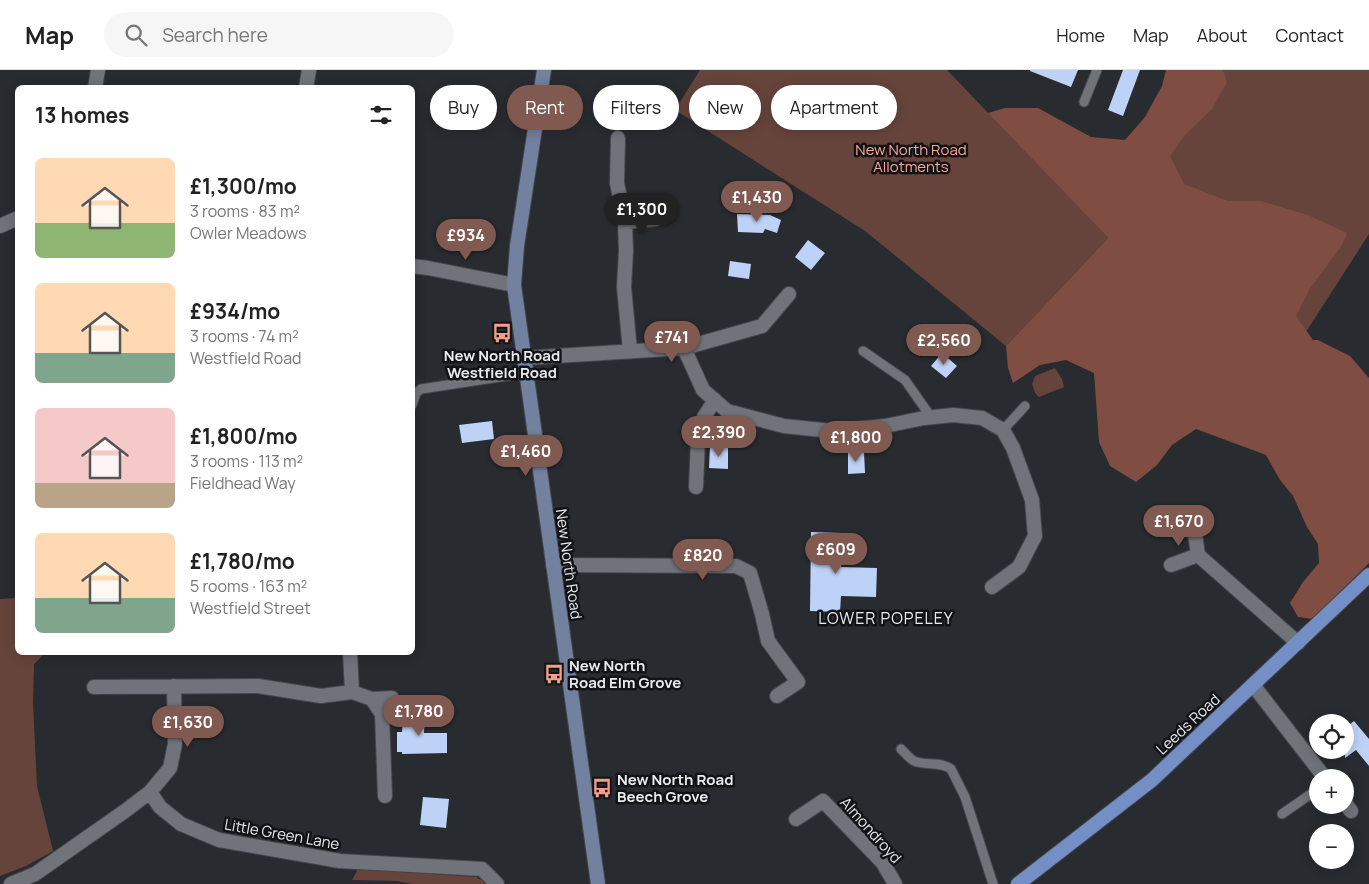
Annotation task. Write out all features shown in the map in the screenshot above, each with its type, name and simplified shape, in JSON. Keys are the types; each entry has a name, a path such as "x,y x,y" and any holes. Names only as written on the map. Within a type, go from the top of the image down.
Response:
{"main road":[{"name":"New North Road","path":"544,70 517,246 514,285 598,884"},
{"name":"Leeds Road","path":"1018,884 1152,780 1369,575"}],"street":[{"path":"96,85 98,70"},
{"path":"306,85 309,70"},
{"path":"618,138 617,183 625,222 624,287 630,351"},
{"path":"0,226 15,219"},
{"path":"625,222 656,219"},
{"path":"415,266 514,285"},
{"path":"524,358 684,348 762,326 789,294"},
{"path":"684,348 703,390 727,411 784,426 832,432 953,415 982,418 1003,430 1013,448 1032,500 1035,536 1019,568 992,587"},
{"path":"696,487 698,439 704,417 716,400"},
{"path":"1193,520 1198,555 1298,643"},
{"path":"1171,565 1198,555"},
{"path":"553,565 736,566 750,572 768,641 798,682 777,696"},
{"path":"350,655 352,692"},
{"path":"1253,685 1318,769"},
{"path":"10,884 35,874 125,811 150,792 170,768 174,744 174,686"},
{"path":"94,687 258,686 321,696 352,692 372,699 392,698"},
{"path":"372,699 382,714 385,796"},
{"name":"Little Green Lane","path":"150,792 160,807 181,824 219,840 340,861 482,869 497,884"},
{"name":"Almondroyd","path":"796,819 823,801 883,863 895,884"}],"lane":[{"path":"1084,102 1097,70"},
{"path":"863,351 906,380 931,417"},
{"path":"415,397 421,390 526,373"},
{"path":"1003,430 1025,406"},
{"path":"901,749 912,760 920,763 947,766 951,769 966,797 993,884"},
{"path":"1282,814 1309,795"}],"green space":[{"name":"New North Road Allotments","path":"700,70 947,70 1108,238 1006,346 865,231 706,130 761,130 761,85 691,85"},
{"path":"1207,70 1369,70 1369,234 1295,349 1121,187"},
{"name":"New North Road Allotments","path":"689,88 689,119 679,113 679,104"},
{"path":"1055,368 1062,379 1064,387 1039,397 1035,393 1032,384 1035,376"},
{"path":"15,598 15,655 43,655 34,664 33,703 37,786 53,851 26,866 0,876 0,599"},
{"path":"358,869 476,877 489,884 413,884 397,881 352,880"}],"shaded area":[{"path":"1166,70 1223,70 1227,82 1212,109 1185,135 1170,156 1184,184 1228,201 1261,201 1308,215 1347,233 1342,245 1309,290 1296,316 1313,340 1318,340 1350,356 1369,378 1369,563 1313,619 1298,617 1290,603 1303,582 1319,563 1318,544 1307,527 1293,496 1280,480 1266,455 1196,429 1172,445 1157,465 1136,482 1110,466 1099,442 1094,373 1066,360 1040,365 1013,383 1008,368 1006,346 1108,238 988,113 1005,108 1038,108 1091,137 1125,140 1145,117 1162,86"}],"building":[{"path":"1030,70 1078,70 1071,87"},
{"path":"1123,70 1140,70 1123,116 1108,110"},
{"path":"737,214 770,215 781,220 777,233 765,229 763,233 738,232"},
{"path":"808,240 825,253 811,270 795,257"},
{"path":"730,261 751,264 749,279 728,276"},
{"path":"942,353 957,366 946,378 931,366"},
{"path":"492,421 494,439 462,443 459,425"},
{"path":"710,447 728,447 728,469 709,468"},
{"path":"848,452 864,452 865,473 848,474"},
{"path":"811,532 842,533 841,567 877,568 876,597 841,596 840,612 810,611"},
{"path":"403,712 425,712 424,733 447,733 447,753 402,754 402,752 397,752 397,732 402,732"},
{"path":"1354,721 1369,739 1369,766 1356,750 1354,751"},
{"path":"423,797 449,799 446,828 420,825"}],"place":[{"name":"New North Road Westfield Road","path":"502,333"},
{"name":"New North Road Elm Grove","path":"554,674"},
{"name":"New North Road Beech Grove","path":"602,788"}],"district":[{"name":"LOWER POPELEY","path":"886,618"}]}
